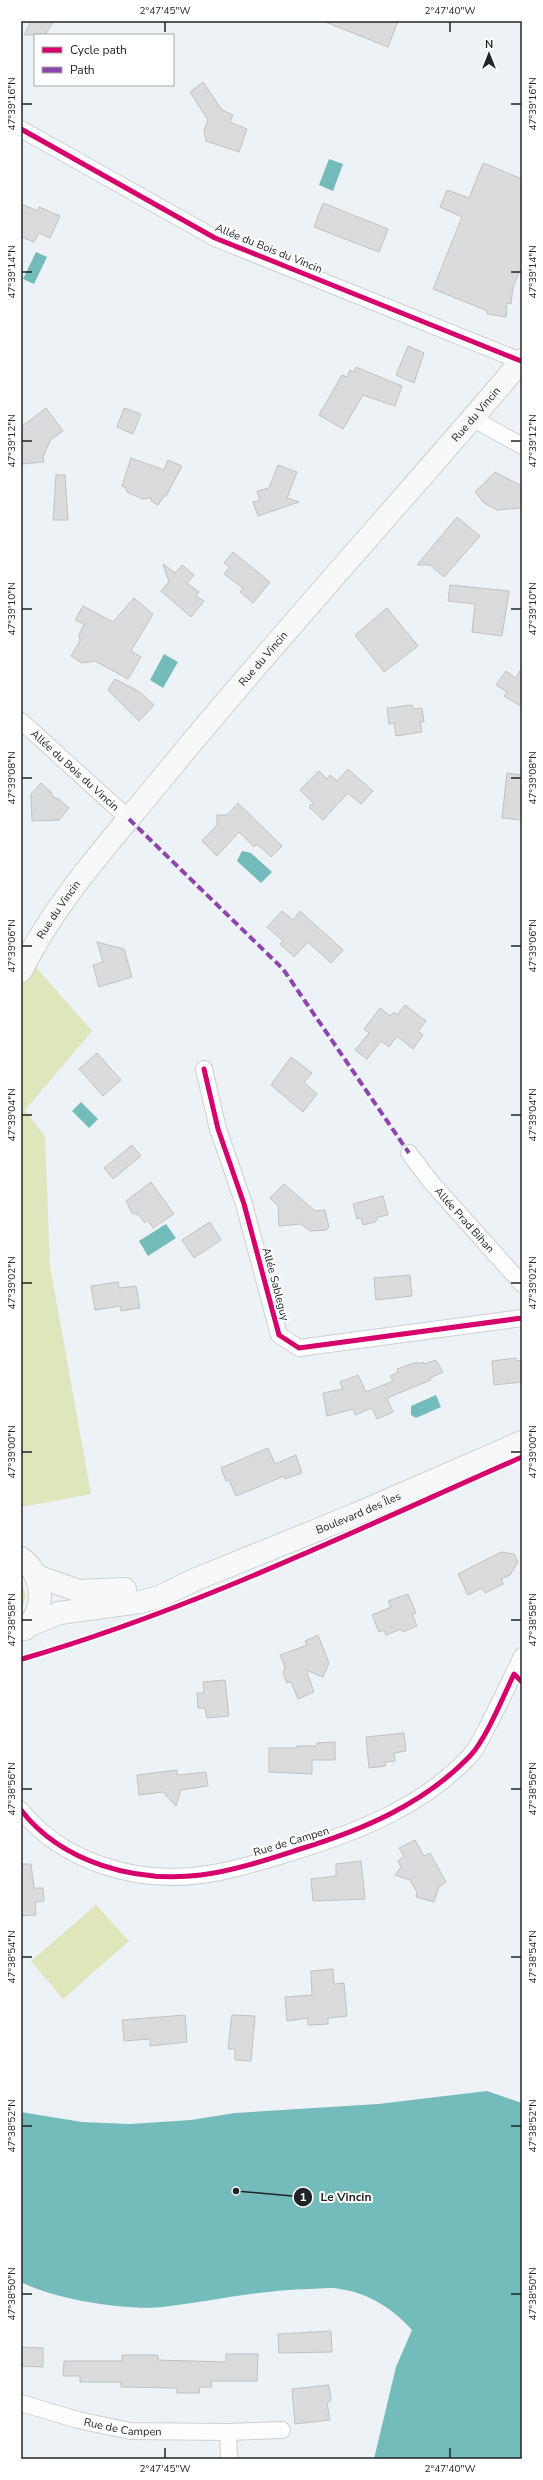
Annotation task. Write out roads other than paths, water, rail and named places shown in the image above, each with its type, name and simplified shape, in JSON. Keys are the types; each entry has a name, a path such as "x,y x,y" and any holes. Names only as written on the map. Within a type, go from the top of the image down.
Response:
{"main road":[{"name":"Rue du Vincin","path":"21,971 60,904 129,819 194,740 522,360"},
{"name":"Boulevard des Îles","path":"26,1629 60,1613 140,1602 159,1597 194,1580 368,1509 522,1442"},
{"path":"21,1558 37,1576 40,1602 26,1629"},
{"name":"Boulevard des Îles","path":"37,1576 79,1591 117,1590 194,1580"}],"street":[{"name":"Allée du Bois du Vincin","path":"21,129 215,238 522,360"},
{"path":"472,418 522,446"},
{"name":"Allée du Bois du Vincin","path":"21,721 129,819"},
{"name":"Allée Sableguy","path":"204,1068 218,1129 244,1204 279,1335 300,1348 522,1318"},
{"name":"Allée Prad Bihan","path":"409,1154 431,1182 522,1284"},
{"name":"Rue de Campen","path":"21,1810 29,1821 60,1846 108,1867 133,1872 164,1876 200,1875 271,1858 336,1838 405,1808 430,1790 471,1755 518,1678 522,1656"},
{"name":"Rue de Campen","path":"21,2403 78,2420 130,2431 228,2432 282,2430"},
{"path":"228,2432 230,2459"}],"water":[{"path":"329,159 343,164 333,191 319,185"},
{"path":"36,252 47,257 34,284 23,279"},
{"path":"164,654 178,662 163,688 150,680"},
{"path":"242,851 251,853 272,872 261,883 237,861"},
{"path":"81,1102 98,1119 89,1128 72,1111"},
{"path":"166,1224 176,1238 148,1256 139,1241"},
{"path":"436,1395 441,1407 416,1418 411,1415 411,1406"},
{"path":"487,2091 522,2103 522,2459 374,2459 396,2367 412,2330 389,2309 361,2294 336,2288 291,2290 148,2308 111,2305 70,2298 52,2294 21,2282 21,2112 82,2122 130,2124 191,2120 235,2113 378,2104"}],"place":[{"name":"Le Vincin","path":"236,2191"}]}
